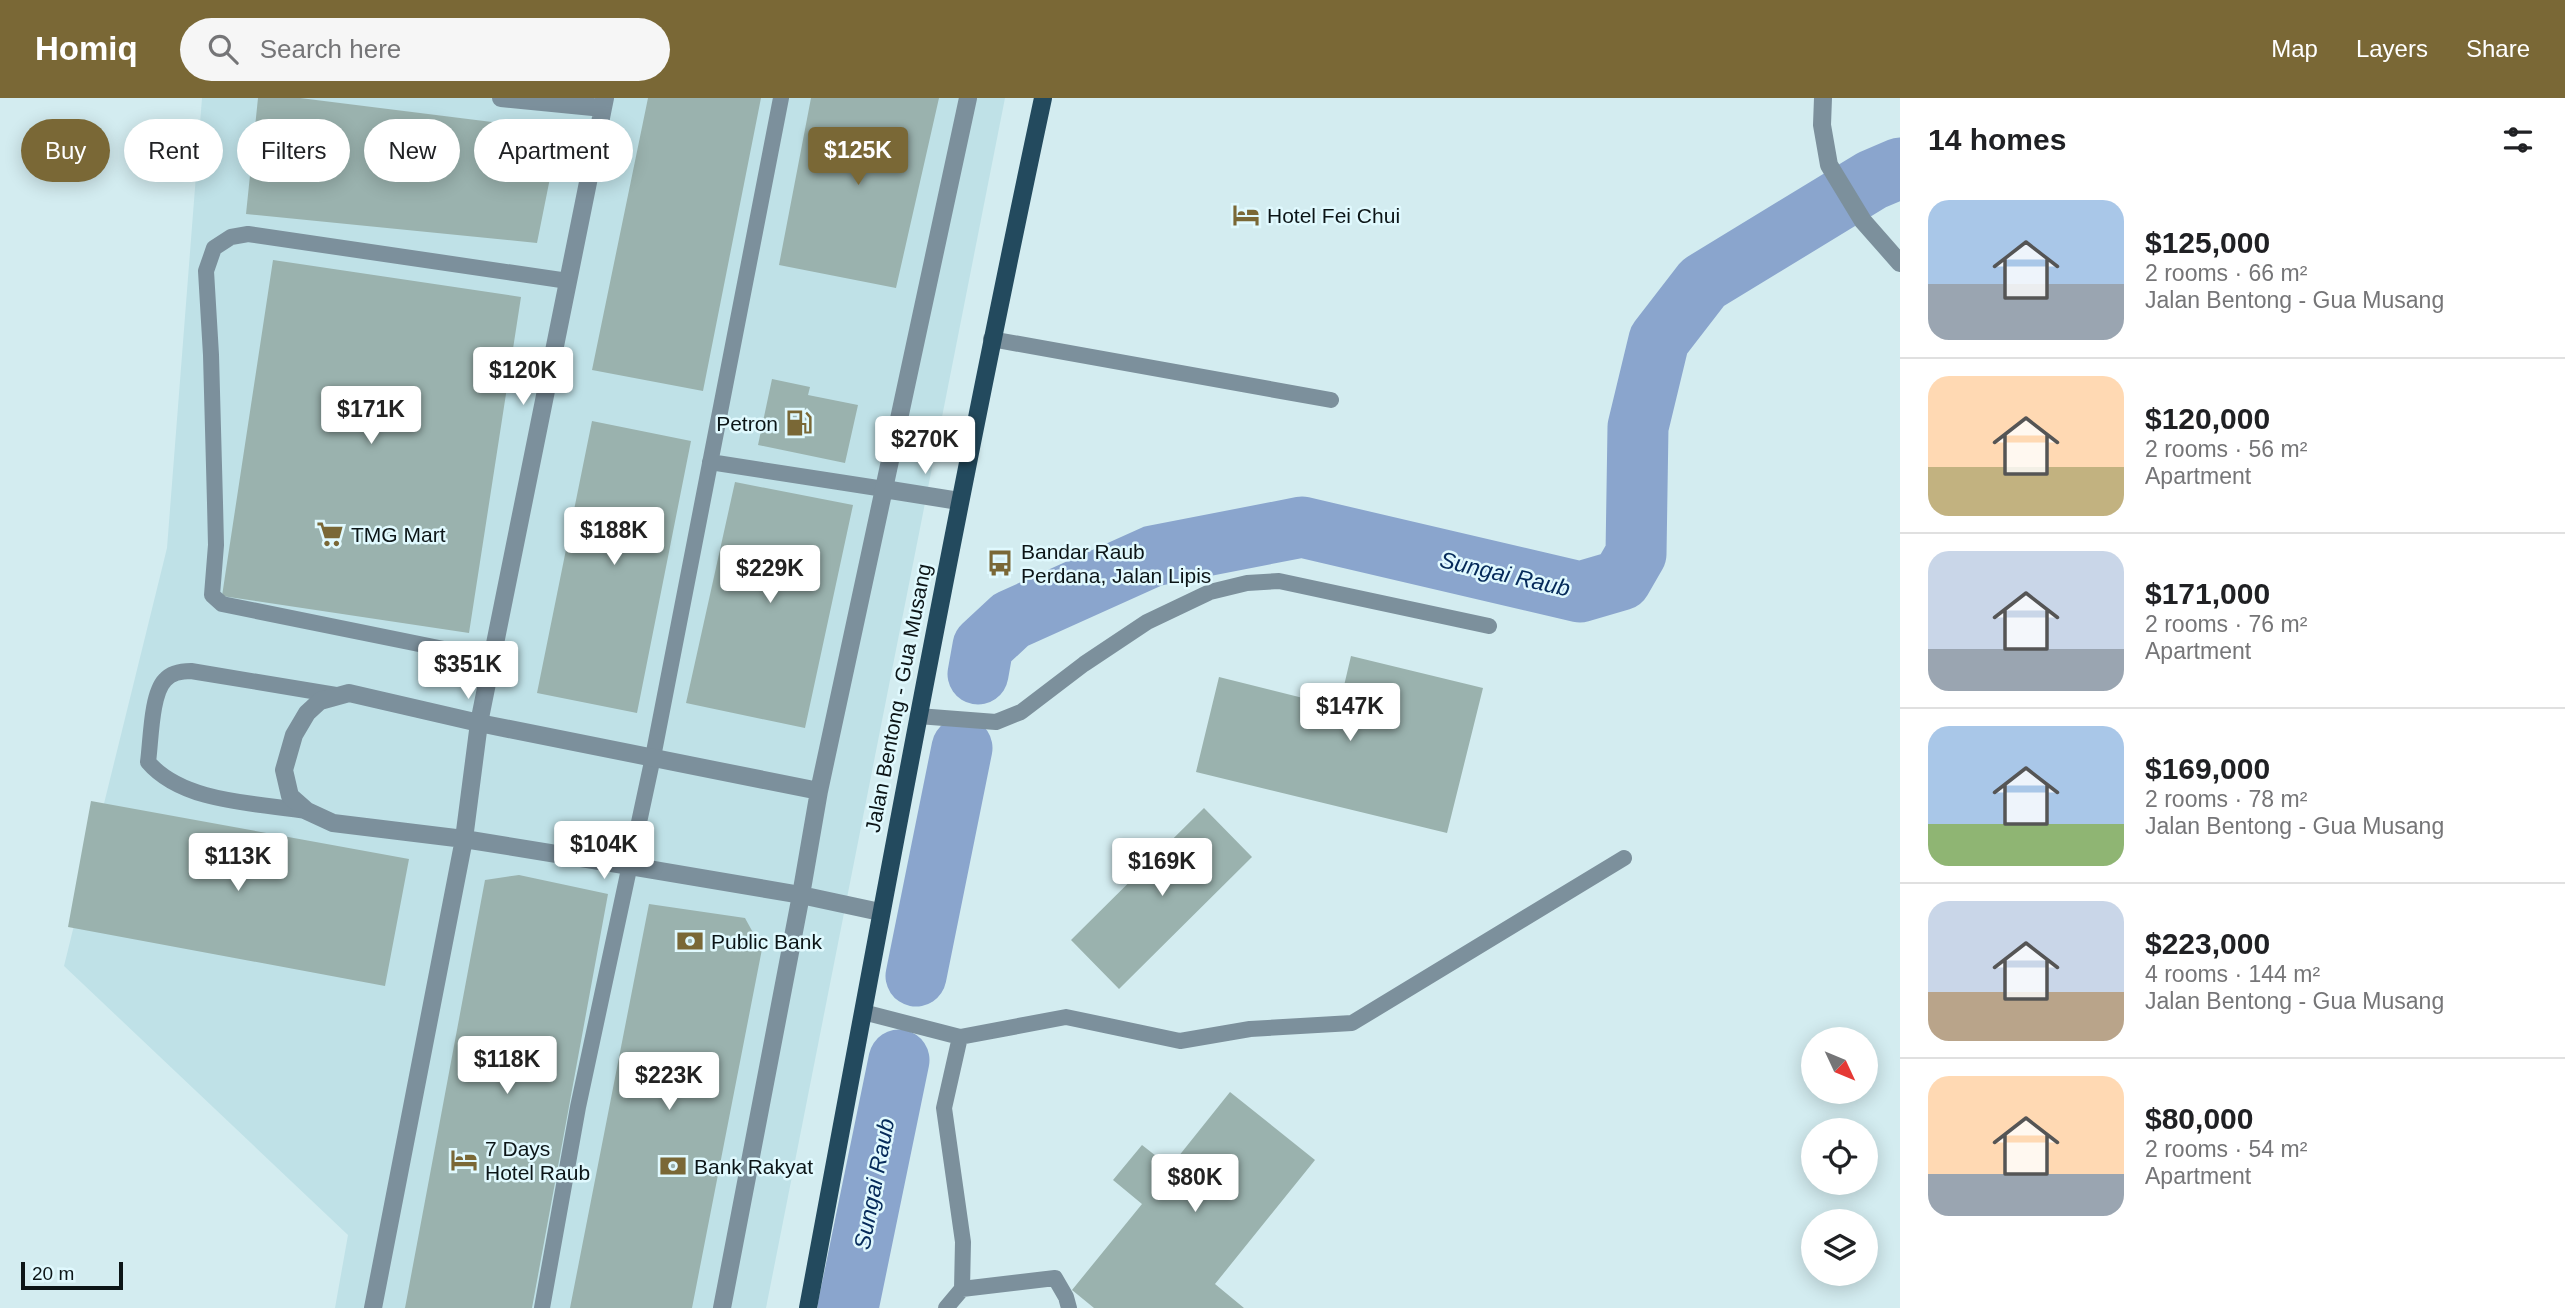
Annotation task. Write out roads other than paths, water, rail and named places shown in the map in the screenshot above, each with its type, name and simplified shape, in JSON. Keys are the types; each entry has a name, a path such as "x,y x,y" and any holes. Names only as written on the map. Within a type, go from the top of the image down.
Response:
{"main road":[{"name":"Jalan Bentong - Gua Musang","path":"808,1308 959,501 1043,98"}],"street":[{"path":"373,1308 464,839 479,723 604,103 500,98"},
{"path":"722,1308 801,895 818,791 968,98"},
{"path":"1824,98 1822,125 1829,165 1863,221 1900,263"},
{"path":"884,489 959,501"},
{"path":"818,791 479,723 349,693 320,701 307,713 294,735 284,770 290,796 307,811 333,823 464,839 630,866 801,895 880,912"}],"lane":[{"path":"542,1308 578,1107 653,757 781,98"},
{"path":"492,659 222,604 212,595 216,545 206,271 214,248 231,237 248,234 568,281"},
{"path":"991,339 1331,400"},
{"path":"710,463 884,489"},
{"path":"918,716 996,722 1021,712 1084,664 1147,622 1210,592 1247,583 1279,581 1489,626"},
{"path":"307,811 209,796 182,788 159,774 148,762 158,690 166,677 180,671 191,671 336,695"},
{"path":"863,1012 960,1037 1066,1017 1180,1041 1250,1029 1352,1023 1624,858"},
{"path":"946,1308 962,1289 962,1242 944,1108 960,1037"},
{"path":"962,1289 1055,1278 1069,1308"}],"waterway":[{"name":"Sungai Raub","path":"978,674 983,646 1011,620 1153,556 1302,527 1580,592 1621,580 1636,554 1638,427 1659,340 1703,283 1872,180 1900,168"},
{"name":"Sungai Raub","path":"916,976 962,748"},
{"name":"Sungai Raub","path":"848,1308 899,1060"}],"place":[{"name":"Hotel Fei Chui","path":"1246,215"},
{"name":"Petron","path":"799,423"},
{"name":"TMG Mart","path":"330,534"},
{"name":"Bandar Raub Perdana, Jalan Lipis","path":"1000,563"},
{"name":"Public Bank","path":"690,941"},
{"name":"7 Days Hotel Raub","path":"464,1160"},
{"name":"Bank Rakyat","path":"673,1166"}]}
